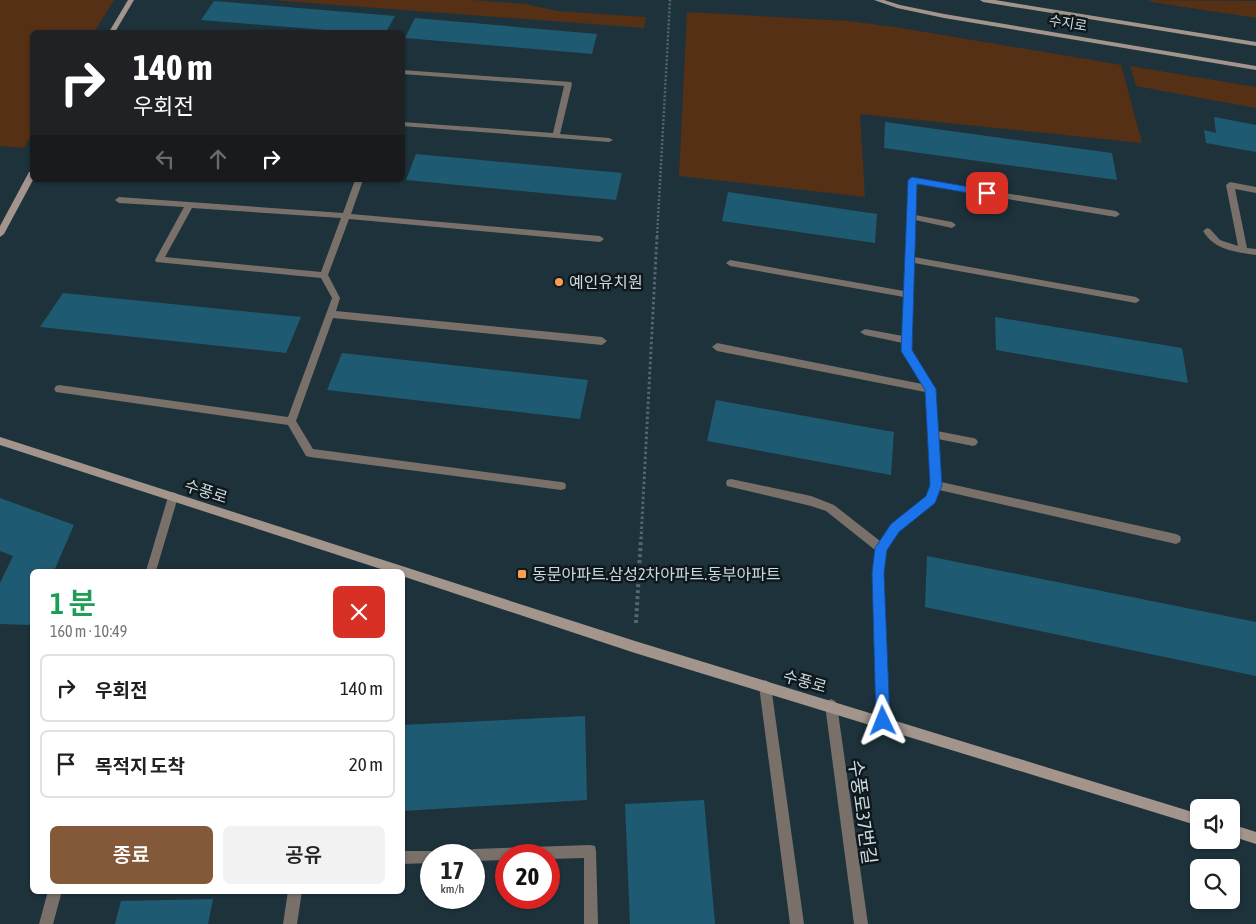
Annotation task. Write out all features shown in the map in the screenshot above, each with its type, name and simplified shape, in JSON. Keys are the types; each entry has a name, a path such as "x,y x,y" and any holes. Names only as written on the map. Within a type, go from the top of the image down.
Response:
{"street":[{"path":"113,30 131,0"},
{"name":"수지로","path":"877,0 1256,68"},
{"name":"수지로","path":"983,0 1256,44"},
{"path":"405,72 568,84 556,136"},
{"path":"405,124 609,140"},
{"path":"0,234 30,178"},
{"path":"883,721 878,573 881,548 895,528 931,500 936,485 930,389 907,351 912,180 1116,214"},
{"path":"291,421 336,298 324,275 358,182"},
{"path":"1243,250 1230,185 1256,190"},
{"path":"119,200 188,207 346,216 600,239"},
{"path":"188,207 159,260 324,275"},
{"path":"912,217 952,225"},
{"path":"1207,231 1210,238 1219,244 1256,252"},
{"path":"910,258 1136,300"},
{"path":"730,263 909,295"},
{"path":"330,314 602,341"},
{"path":"865,332 907,340"},
{"path":"717,347 930,389"},
{"path":"59,389 291,421"},
{"path":"291,421 310,453 561,486"},
{"path":"933,434 973,442"},
{"name":"수풍로","path":"0,441 396,569"},
{"path":"731,483 811,501 830,508 881,548"},
{"path":"936,485 1176,539"},
{"path":"152,569 173,497"},
{"name":"수풍로","path":"405,572 635,647 831,705 1190,817"},
{"path":"765,686 797,924"},
{"name":"수풍로37번길","path":"831,705 861,924"},
{"path":"1240,833 1256,838"},
{"path":"485,855 590,851 591,924"},
{"path":"405,858 420,857"},
{"path":"46,924 55,894"},
{"path":"290,924 295,894"}],"path":[{"path":"635,647 670,0"}],"shaded area":[{"path":"0,0 114,0 95,30 30,30 30,138 24,148 0,146"},
{"path":"271,0 472,0 526,4 557,11 646,17 644,28"},
{"path":"1148,0 1256,1 1256,18 1152,2"},
{"path":"687,12 849,21 1121,65 1142,143 860,114 865,197 679,176"},
{"path":"1130,66 1256,87 1256,108 1136,86"}],"building":[{"path":"214,1 395,16 387,30 326,30 201,20"},
{"path":"415,18 597,34 592,54 405,38"},
{"path":"1214,117 1256,125 1256,152 1206,143 1204,130 1216,133"},
{"path":"885,122 1112,153 1117,180 884,148"},
{"path":"416,154 622,173 616,200 406,180"},
{"path":"728,192 877,214 875,243 722,221"},
{"path":"63,293 301,317 286,353 40,327"},
{"path":"995,317 1182,348 1188,383 996,350"},
{"path":"342,353 588,380 580,419 327,390"},
{"path":"716,400 894,432 891,475 707,441"},
{"path":"0,498 74,525 55,569 30,569 30,625 0,624 0,583 13,556 0,551"},
{"path":"927,556 1256,622 1256,676 925,607"},
{"path":"585,716 587,800 405,811 405,725"},
{"path":"704,800 715,924 630,924 625,804"},
{"path":"213,899 208,924 115,924 121,901"}],"place":[{"name":"예인유치원","path":"559,282"},
{"name":"동문아파트.삼성2차아파트.동부아파트","path":"522,574"}],"route":[{"path":"883,721 878,573 881,548 895,528 931,500 936,485 930,389 907,351 912,180 987,193"}]}
